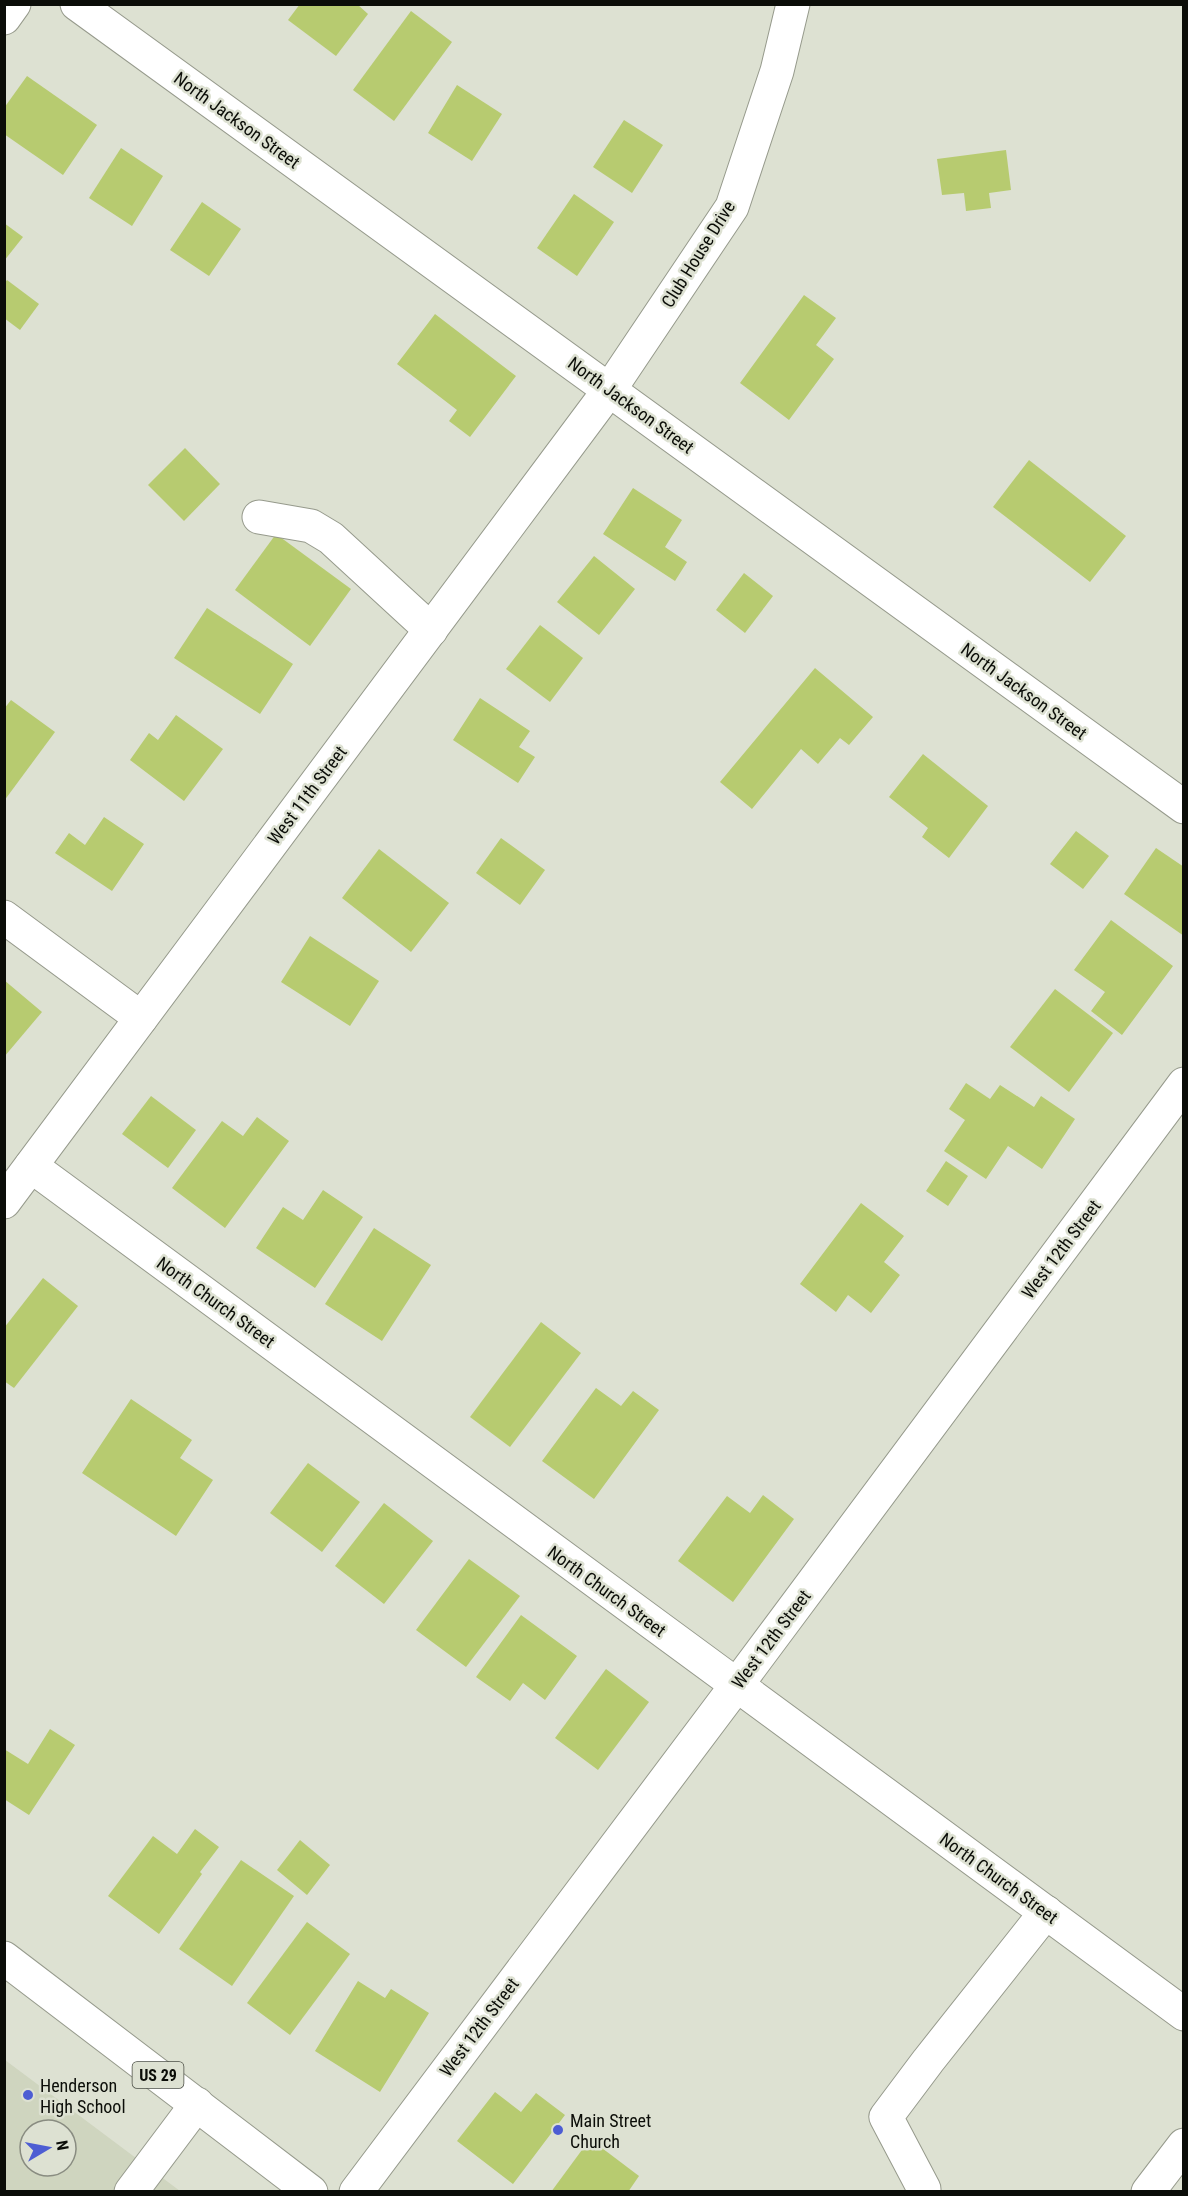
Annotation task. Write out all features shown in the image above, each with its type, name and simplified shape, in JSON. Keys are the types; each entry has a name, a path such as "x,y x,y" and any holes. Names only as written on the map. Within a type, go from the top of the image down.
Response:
{"street":[{"path":"4,18 14,4"},
{"name":"North Jackson Street","path":"77,4 1184,807"},
{"name":"Club House Drive","path":"610,389 732,207 777,71 793,4"},
{"name":"West 11th Street","path":"4,1202 610,389"},
{"path":"259,517 311,526 331,537 431,630"},
{"path":"4,917 141,1018"},
{"name":"West 12th Street","path":"356,2192 1184,1084"},
{"name":"North Church Street","path":"31,1166 1184,2014"},
{"path":"924,2192 906,2151 886,2117 1046,1912"},
{"name":"US 29","path":"4,1958 311,2192"},
{"path":"131,2192 197,2104"},
{"path":"1148,2192 1184,2145"}],"shaded area":[{"name":"Henderson High School","path":"5,2060 180,2191 5,2191"}],"building":[{"path":"300,4 357,4 368,14 336,56 288,20"},
{"path":"411,11 452,42 394,121 353,90"},
{"path":"27,76 97,125 63,175 4,134 4,108"},
{"path":"457,85 502,114 472,161 428,133"},
{"path":"624,120 663,145 632,193 593,167"},
{"path":"121,148 163,176 132,226 89,198"},
{"path":"1006,150 1011,190 989,193 991,208 966,211 964,193 942,195 937,159"},
{"path":"574,194 614,222 577,276 537,248"},
{"path":"202,202 241,229 209,276 170,250"},
{"path":"4,223 23,237 4,261"},
{"path":"7,280 39,304 20,330 4,318 4,284"},
{"path":"804,295 836,318 816,345 834,359 789,420 740,383"},
{"path":"435,314 516,376 470,437 449,421 457,410 397,364"},
{"path":"185,448 220,484 184,521 148,485"},
{"path":"1029,460 1126,536 1090,582 993,507"},
{"path":"633,488 682,520 665,547 687,562 675,581 603,534"},
{"path":"276,534 351,589 310,646 235,590"},
{"path":"594,556 635,589 599,635 557,602"},
{"path":"744,573 773,596 745,633 716,610"},
{"path":"207,608 293,664 260,714 174,658"},
{"path":"540,625 583,658 550,702 506,669"},
{"path":"815,668 873,717 849,745 840,738 818,764 801,749 752,809 720,782"},
{"path":"480,698 530,731 519,747 535,757 518,783 453,740"},
{"path":"11,700 55,732 4,801 4,709"},
{"path":"176,715 223,749 184,801 130,760 149,733 158,740"},
{"path":"923,754 988,806 949,858 922,837 928,828 889,797"},
{"path":"104,817 144,844 112,891 55,853 69,833 85,845"},
{"path":"1076,831 1109,856 1083,889 1050,864"},
{"path":"501,838 545,870 520,905 476,873"},
{"path":"1156,848 1184,867 1184,936 1124,894"},
{"path":"379,849 449,903 411,952 342,898"},
{"path":"1111,920 1173,966 1122,1035 1091,1011 1105,992 1074,970"},
{"path":"310,936 379,981 350,1026 281,982"},
{"path":"4,980 42,1012 4,1057"},
{"path":"1055,989 1113,1033 1069,1092 1010,1047"},
{"path":"966,1083 990,1099 1000,1085 1034,1107 1041,1096 1075,1119 1042,1169 1008,1146 986,1179 944,1151 965,1120 949,1109"},
{"path":"151,1096 196,1130 168,1168 122,1134"},
{"path":"257,1117 289,1141 225,1228 172,1188 222,1121 243,1136"},
{"path":"946,1161 968,1176 948,1206 926,1191"},
{"path":"323,1190 363,1217 315,1288 256,1248 283,1207 303,1220"},
{"path":"861,1203 904,1236 884,1262 900,1275 871,1313 848,1295 836,1312 800,1284"},
{"path":"374,1228 431,1265 382,1341 325,1304"},
{"path":"43,1278 78,1306 14,1388 4,1381 4,1328"},
{"path":"541,1322 581,1353 510,1447 470,1417"},
{"path":"596,1388 621,1406 633,1391 659,1410 594,1499 542,1461"},
{"path":"131,1399 192,1440 180,1458 213,1480 176,1536 82,1473"},
{"path":"308,1463 360,1502 322,1552 270,1513"},
{"path":"763,1495 794,1519 733,1602 678,1561 727,1496 750,1513"},
{"path":"384,1503 433,1541 384,1604 335,1566"},
{"path":"469,1559 520,1596 466,1667 416,1630"},
{"path":"521,1615 577,1656 545,1700 523,1683 510,1701 476,1677"},
{"path":"606,1669 649,1702 598,1770 555,1738"},
{"path":"50,1729 75,1745 29,1815 4,1799 4,1749 28,1764"},
{"path":"195,1829 219,1847 159,1934 108,1896 153,1836 177,1854"},
{"path":"300,1840 330,1865 307,1895 277,1870"},
{"path":"241,1860 294,1896 232,1986 179,1949"},
{"path":"307,1922 350,1954 290,2035 247,2003"},
{"path":"358,1981 385,1998 391,1989 429,2013 380,2092 315,2051"},
{"path":"495,2092 521,2112 536,2093 565,2115 513,2184 457,2141"},
{"path":"590,2139 639,2176 628,2192 551,2192"}],"place":[{"name":"Henderson High School","path":"28,2095"},
{"name":"Main Street Church","path":"558,2130"}]}
